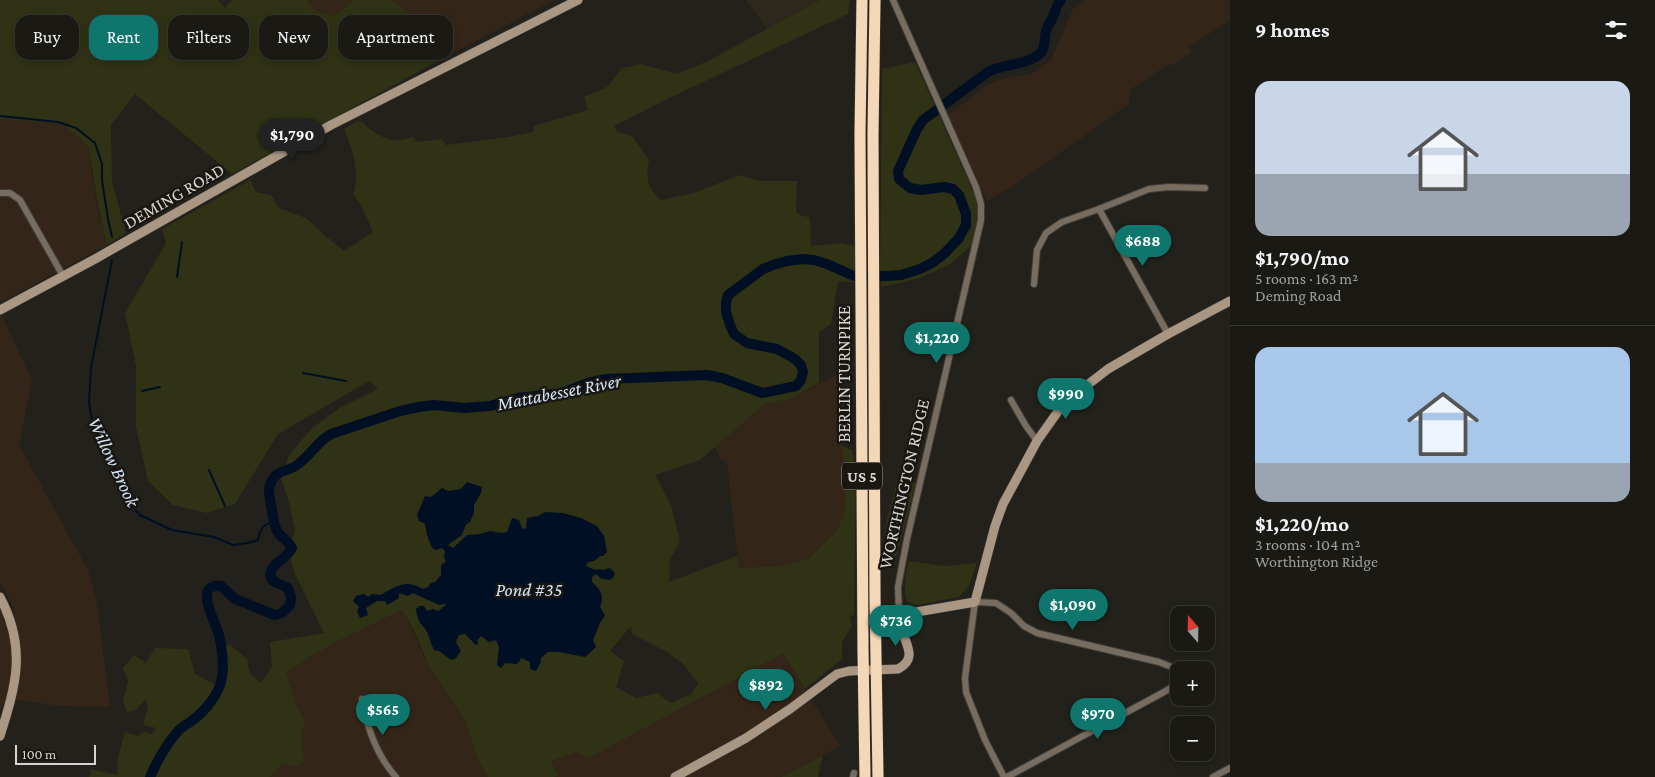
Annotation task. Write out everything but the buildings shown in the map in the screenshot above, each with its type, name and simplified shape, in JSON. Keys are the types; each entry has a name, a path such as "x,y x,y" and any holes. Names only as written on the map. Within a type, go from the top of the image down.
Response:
{"highway":[{"name":"BERLIN TURNPIKE","path":"862,0 860,134 865,777"},
{"name":"BERLIN TURNPIKE","path":"875,0 873,124 878,777"}],"street":[{"name":"DEMING ROAD","path":"0,310 331,125 578,0"},
{"name":"WORTHINGTON RIDGE","path":"876,670 898,669 908,662 909,650 899,615 898,587 907,539 982,211 976,187 893,0"},
{"path":"1034,284 1037,250 1046,233 1062,222 1149,189 1169,186 1205,188"},
{"path":"0,193 10,193 20,200 63,276"},
{"path":"1099,209 1168,334"},
{"path":"1170,689 1005,777 985,740 966,692 965,678 976,602 994,526 1003,504 1037,441 1064,403 1108,369 1168,334 1230,302"},
{"path":"1011,400 1037,441"},
{"path":"0,598 14,630 16,664 12,700 0,736"},
{"path":"899,615 976,602 996,603 1011,613 1024,626 1037,633 1159,662 1170,666"},
{"path":"675,777 746,738 790,709 837,674 849,671 876,670"},
{"path":"362,699 366,722 377,750 396,777"},
{"path":"1213,777 1230,768"}],"shaded area":[{"path":"307,0 354,0 334,16 315,10"},
{"path":"393,0 555,0 453,53 453,15 410,15"},
{"path":"746,0 820,0 767,29"},
{"path":"1086,0 1230,0 1230,20 1189,47 1192,52 1171,66 1169,64 1130,90 1129,104 1013,186 987,201 947,115 986,85 1008,77 1031,74 1051,60 1073,9"},
{"path":"0,119 64,124 89,147 99,215 107,245 0,303"},
{"path":"2,316 32,380 19,445 88,570 97,603 110,707 60,706 19,700 2,705 0,710 0,609 4,616 16,612 0,582 0,317"},
{"path":"842,372 845,387 841,434 846,482 844,514 837,530 808,559 780,566 739,569 727,463 720,459 715,447 765,404 790,399"},
{"path":"402,610 430,668 464,718 477,758 488,777 270,777 283,763 299,767 304,760 301,735 304,722 286,672 330,645"},
{"path":"783,654 840,746 781,777 554,777 558,775 551,761 576,752 589,758"}],"green space":[{"path":"0,0 218,0 225,8 232,0 307,0 315,10 334,16 354,0 393,0 410,15 338,15 338,60 439,60 232,174 135,94 111,125 112,182 126,233 107,245 92,172 89,147 63,124 0,119"},
{"path":"820,0 850,0 848,14 614,126 617,132 632,136 649,160 648,182 652,191 661,200 694,193 739,175 760,181 797,181 796,212 802,216 810,217 811,246 842,243 858,247 857,282 838,282 831,324 819,332 819,383 790,399 765,404 700,460 655,475 671,505 680,542 670,559 669,582 737,556 739,568 780,566 808,559 837,530 844,514 846,482 842,446 852,450 856,471 854,615 850,616 852,626 842,642 842,659 805,689 783,654 589,758 576,752 551,761 558,775 554,777 488,777 477,758 464,718 430,668 415,633 402,610 330,645 286,672 296,704 305,722 301,735 304,760 299,767 283,763 270,777 89,777 91,769 117,775 118,757 125,732 138,736 144,732 152,734 156,728 143,725 148,707 146,699 136,710 127,712 123,701 128,681 123,668 134,655 146,663 155,648 188,649 195,674 220,687 222,650 229,644 247,659 250,674 261,683 272,667 270,642 324,633 294,572 289,551 295,531 290,505 281,478 289,455 312,428 341,407 378,389 369,381 278,434 235,504 207,513 173,505 148,481 136,427 136,366 125,313 166,243 162,229 250,180 256,192 271,195 279,208 306,218 344,251 373,232 361,205 353,194 356,169 344,129 357,121 363,122 372,131 381,136 394,140 414,137 416,142 442,139 446,145 508,137 533,132 534,126 588,110 584,97 607,87 622,68 641,64 677,74 708,61","holes":["631,626 632,634 667,652 683,664 698,683 691,694 671,703 657,693 636,698 616,687 624,661 610,651"]},
{"path":"915,62 975,196 979,213 971,246 949,265 917,279 881,287 882,69"},
{"path":"916,482 897,555 889,566 885,539 887,519 896,485"},
{"path":"909,561 944,566 977,563 969,586 959,597 917,605 908,603 905,593"},
{"path":"823,755 818,777 781,777"}],"water":[{"name":"Pond #35","path":"467,482 482,487 481,493 474,505 474,513 470,522 466,524 462,535 448,545 453,548 467,535 490,531 507,532 512,518 519,520 522,528 526,529 527,518 538,516 545,512 563,513 581,518 597,526 604,536 607,552 594,561 588,562 586,566 596,570 610,568 615,573 613,578 609,580 600,578 596,574 592,577 592,582 601,593 600,607 605,615 593,640 596,647 585,657 548,652 541,658 536,671 530,669 530,662 521,658 516,664 505,663 501,668 497,665 499,648 496,640 489,642 481,636 476,645 465,634 459,635 456,642 461,651 456,658 451,660 439,651 434,650 426,630 418,619 416,609 419,606 424,606 427,611 433,609 438,611 446,605 439,605 413,593 408,596 399,593 399,598 387,605 385,601 377,601 366,608 368,615 360,618 357,611 359,607 353,601 356,596 364,594 368,597 372,594 381,595 406,584 423,589 435,582 441,575 441,565 446,562 444,558 445,551 442,548 436,550 432,548 425,524 419,521 417,515 425,496 431,497 442,488 448,491 461,489"}],"waterway":[{"name":"Mattabesset River","path":"150,777 162,753 174,736 203,711 221,683 222,650 219,635 208,605 208,591 212,587 221,586 235,599 275,615 282,613 290,605 291,597 288,588 273,581 270,575 274,567 292,548 277,531 273,517 269,489 276,475 297,465 331,434 400,411 419,407 434,405 464,408 490,406 518,398 562,393 588,383 606,379 707,375 722,378 762,393 796,386 801,380 803,372 801,365 795,359 777,349 747,343 734,334 726,312 728,295 763,269 787,261 814,260 854,276 887,276 901,275 920,269 945,253 959,238 966,225 966,214 959,195 953,189 944,187 921,190 910,188 899,179 898,171 917,129 923,120 988,72 1025,62 1040,54 1047,29 1061,0"},
{"name":"Willow Brook","path":"0,116 58,122 76,128 95,143 102,164 102,181 112,237"},
{"path":"177,277 182,242"},
{"name":"Willow Brook","path":"112,260 91,368 89,402 91,416 109,452 115,470 122,481 130,488 134,509 140,515 172,530 214,537 233,545 258,540 263,528 267,524 274,522"},
{"path":"303,373 346,381"},
{"path":"142,391 160,387"},
{"path":"209,470 225,506"}]}
